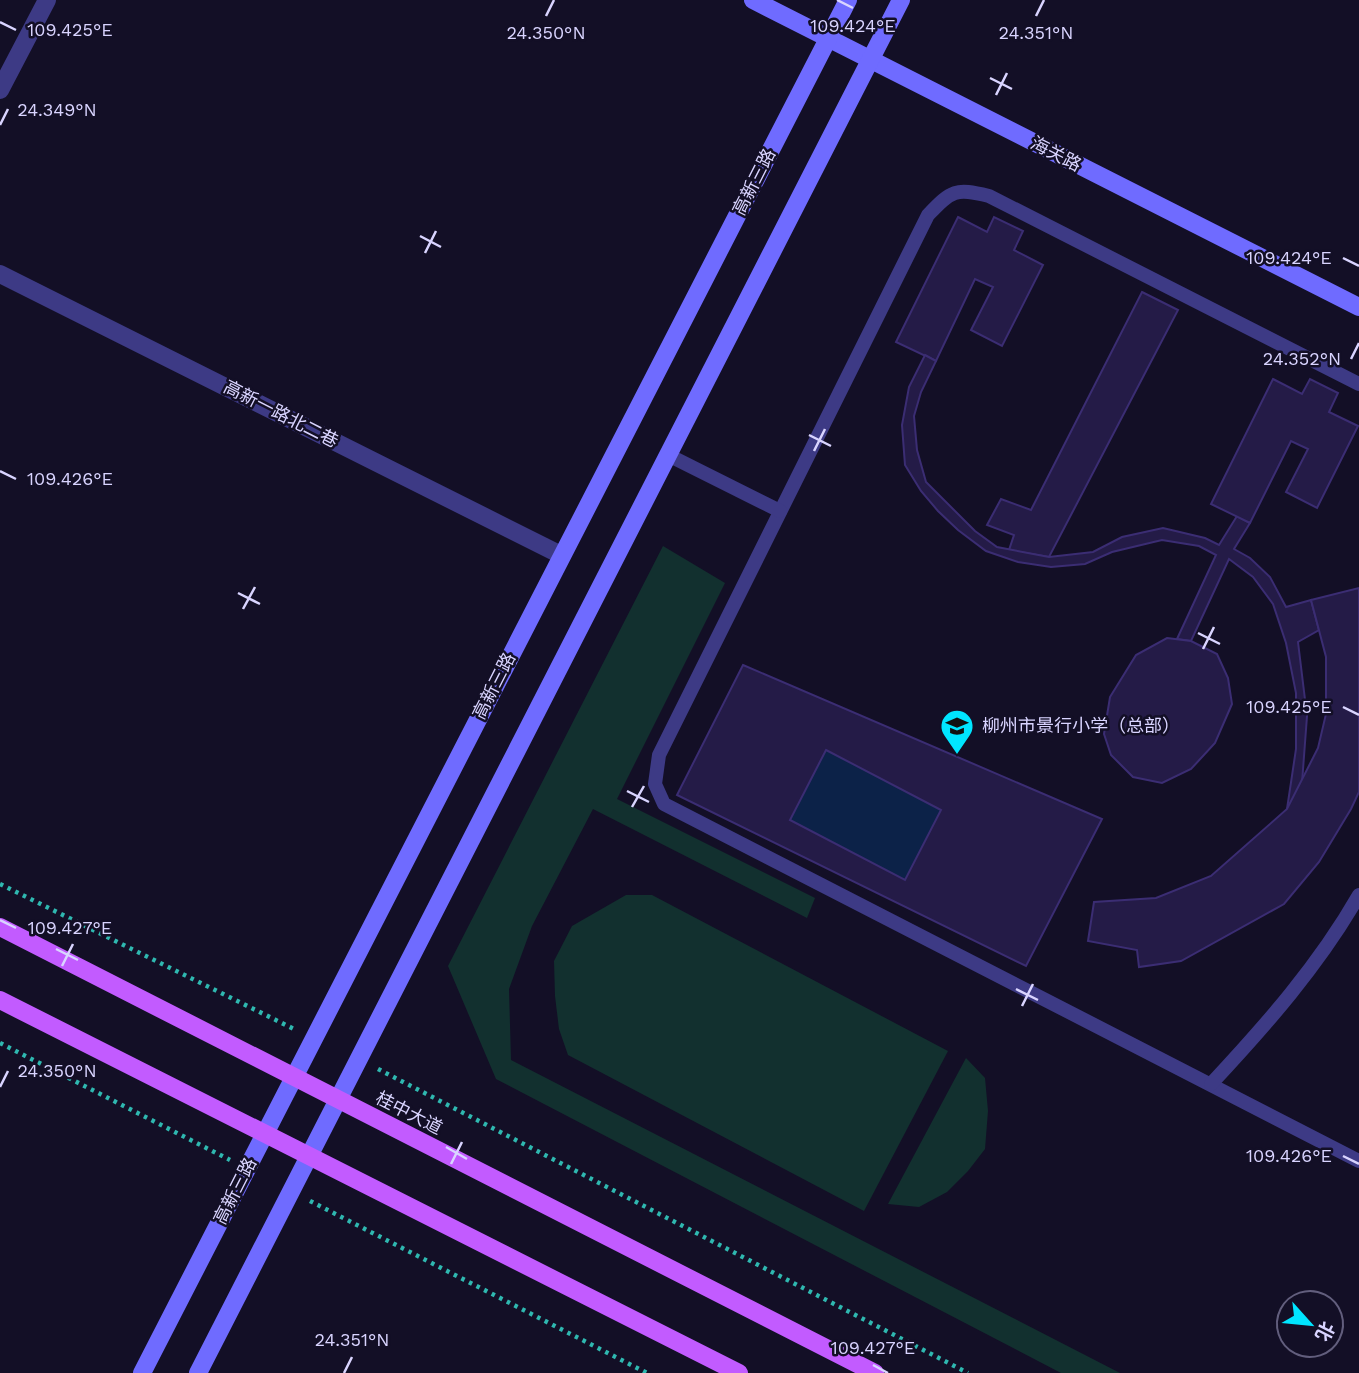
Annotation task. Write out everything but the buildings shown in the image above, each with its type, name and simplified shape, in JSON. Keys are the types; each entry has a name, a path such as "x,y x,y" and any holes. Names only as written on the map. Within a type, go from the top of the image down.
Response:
{"main road":[{"name":"海关路","path":"752,0 1359,307"},
{"name":"高新三路","path":"142,1373 848,0"},
{"path":"198,1373 901,0"},
{"name":"桂中大道","path":"0,927 875,1373"},
{"path":"0,1000 739,1373"}],"street":[{"path":"0,90 47,0"},
{"name":"高新一路北二巷","path":"0,274 561,555"}],"lane":[{"path":"1359,384 989,196 964,190 946,196 928,215 780,511 659,755 654,784 664,804 1359,1161"},
{"path":"668,455 780,511"},
{"path":"1212,1084 1298,986 1339,930 1359,895"}],"path":[{"path":"0,884 313,1038"},
{"path":"0,1043 247,1169"},
{"path":"358,1059 968,1373"},
{"path":"291,1191 647,1373"}],"green space":[{"path":"663,546 725,583 617,799 815,898 807,918 593,809 532,926 509,989 511,1060 1120,1373 1061,1373 496,1079 448,966"},
{"path":"626,895 652,895 948,1051 864,1211 568,1055 559,1029 554,961 572,926"},
{"path":"966,1058 985,1078 988,1111 985,1149 947,1192 919,1207 888,1204"}],"water":[{"path":"826,750 941,810 905,880 790,820"}],"place":[{"name":"柳州市景行小学（总部）","path":"957,756"}]}
